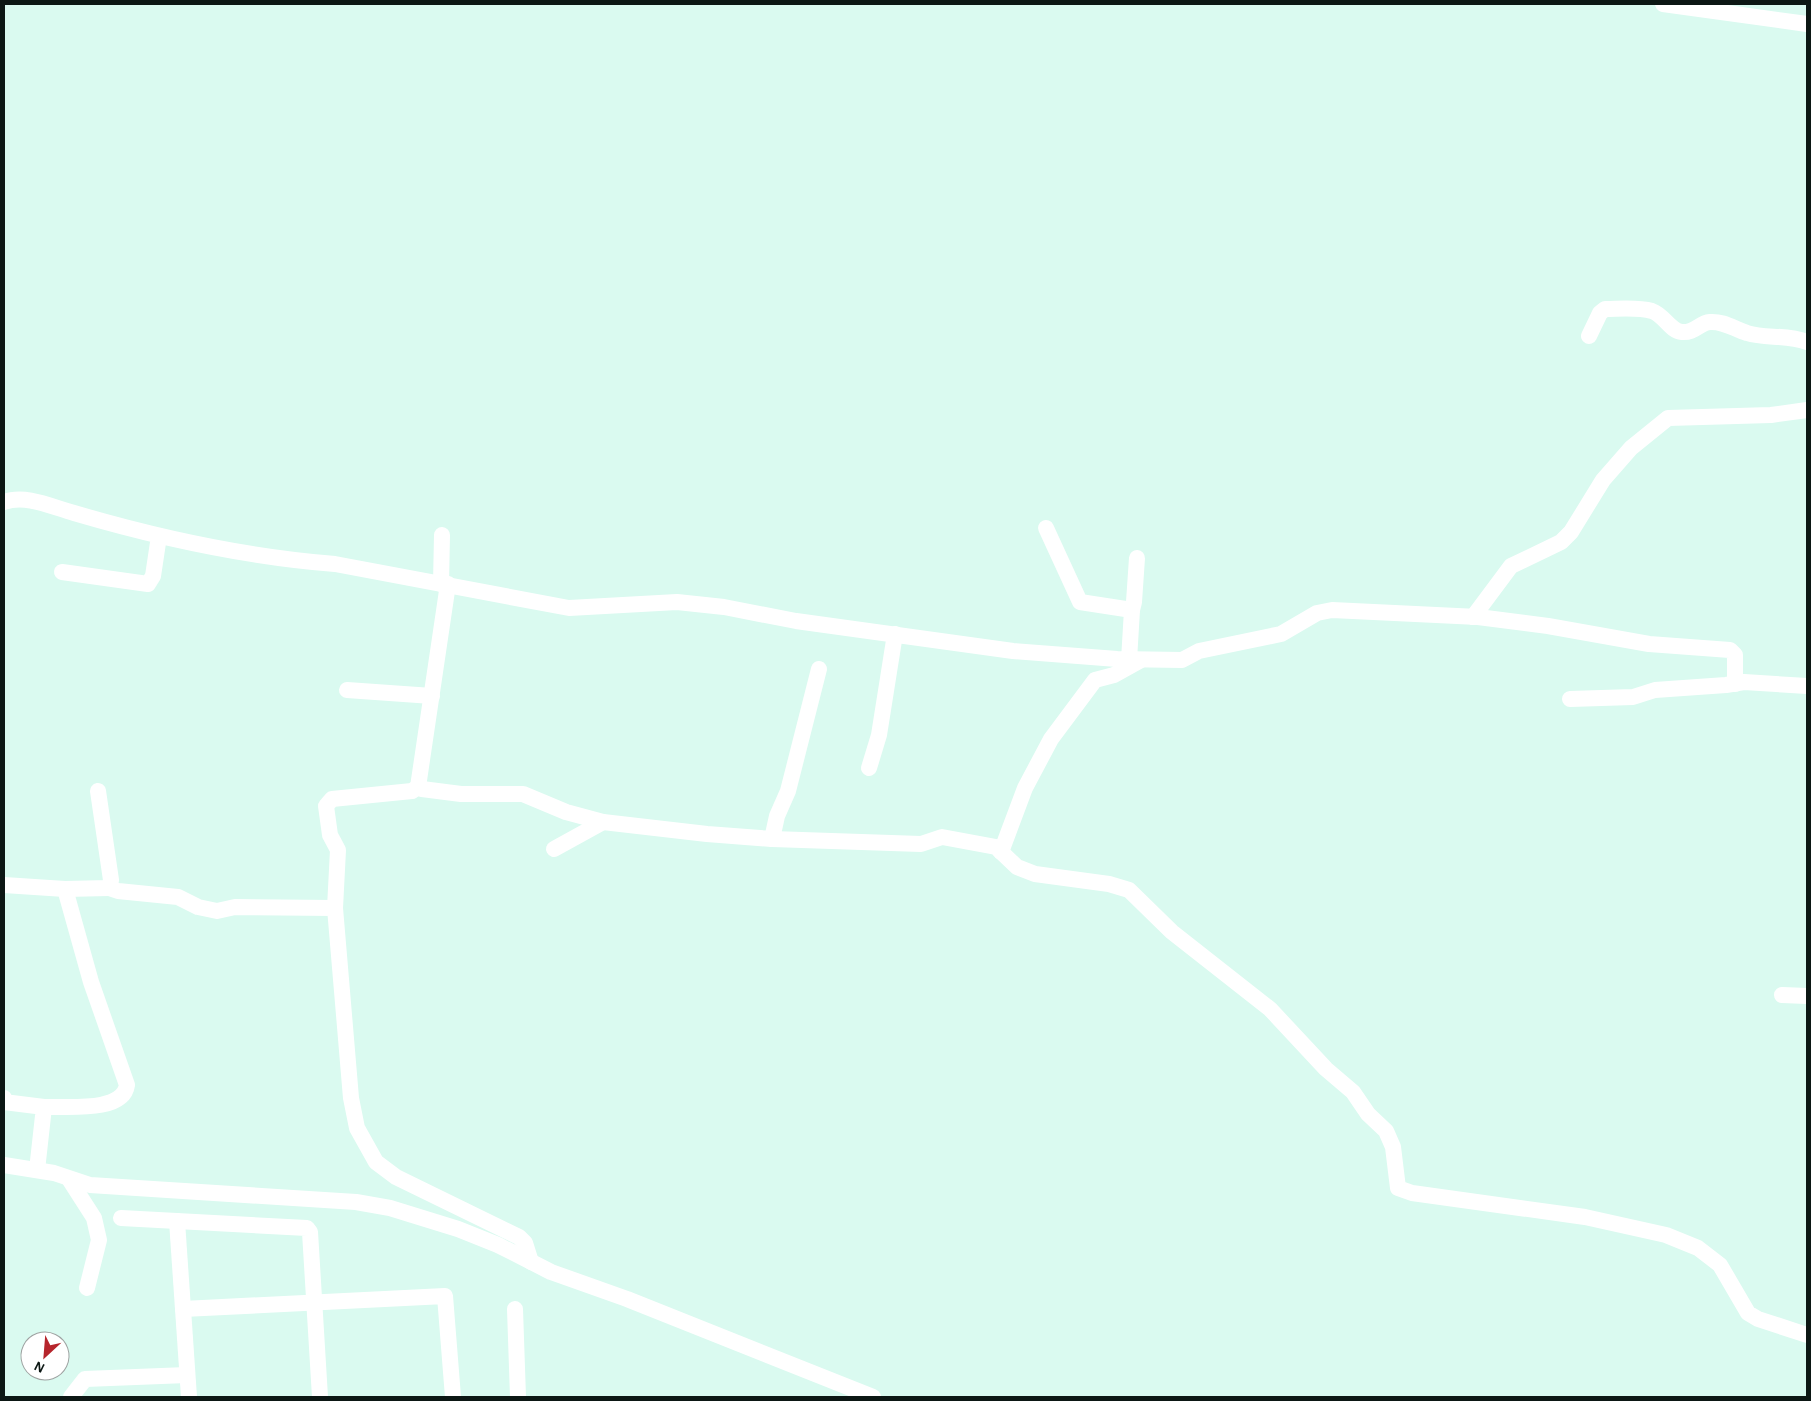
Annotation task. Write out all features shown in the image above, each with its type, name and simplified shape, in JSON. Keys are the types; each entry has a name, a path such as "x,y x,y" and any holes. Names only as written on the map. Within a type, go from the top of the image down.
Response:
{"street":[{"path":"1663,4 1807,24"},
{"path":"1589,336 1600,313 1605,309 1650,310 1661,316 1676,331 1680,332 1696,331 1708,322 1720,322 1748,334 1795,338 1807,342"},
{"path":"1472,617 1511,566 1561,542 1571,532 1602,480 1631,448 1668,418 1771,414 1807,410"},
{"path":"4,502 14,499 34,501 159,536 302,561 335,564 569,608 677,602 724,606 796,621 1013,651 1135,660 1182,660 1199,651 1281,634 1317,613 1332,610 1472,617 1548,626 1649,644 1730,650 1735,655 1735,684"},
{"path":"1046,528 1080,602 1132,610"},
{"path":"418,787 432,696 444,584 442,534"},
{"path":"62,572 148,584 153,576 159,536"},
{"path":"1135,660 1132,610 1137,558"},
{"path":"869,768 878,735 895,634"},
{"path":"1002,852 1025,788 1051,739 1096,680 1114,675 1135,660"},
{"path":"772,839 777,816 788,791 819,669"},
{"path":"1570,699 1633,697 1655,690 1744,682 1807,686"},
{"path":"348,690 432,696"},
{"path":"531,1262 525,1243 519,1236 396,1177 376,1162 357,1128 351,1098 335,908 338,850 330,835 326,806 332,799 412,791 418,787 460,794 523,794 566,812 603,822 772,839 921,844 942,837 996,847 1018,867 1035,874 1109,884 1129,890 1172,932 1270,1009 1326,1069 1353,1092 1368,1114 1386,1130 1393,1147 1398,1188 1412,1193 1585,1217 1666,1235 1698,1248 1720,1266 1748,1313 1758,1319 1807,1335"},
{"path":"98,791 111,880 109,888"},
{"path":"554,849 603,822"},
{"path":"4,885 65,889 109,888 118,892 178,897 198,907 217,911 235,906 335,908"},
{"path":"4,1101 44,1107 100,1106 119,1100 126,1094 127,1085 91,982 65,889"},
{"path":"1782,996 1807,996"},
{"path":"37,1170 44,1107"},
{"path":"4,1165 37,1170 99,1186 356,1202 390,1208 458,1230 552,1272 627,1299 873,1397"},
{"path":"69,1179 94,1218 99,1240 87,1288"},
{"path":"121,1218 307,1228 310,1232 320,1397"},
{"path":"177,1221 189,1397"},
{"path":"183,1309 445,1296 453,1397"},
{"path":"514,1309 518,1397"},
{"path":"71,1397 84,1379 187,1375"}]}
